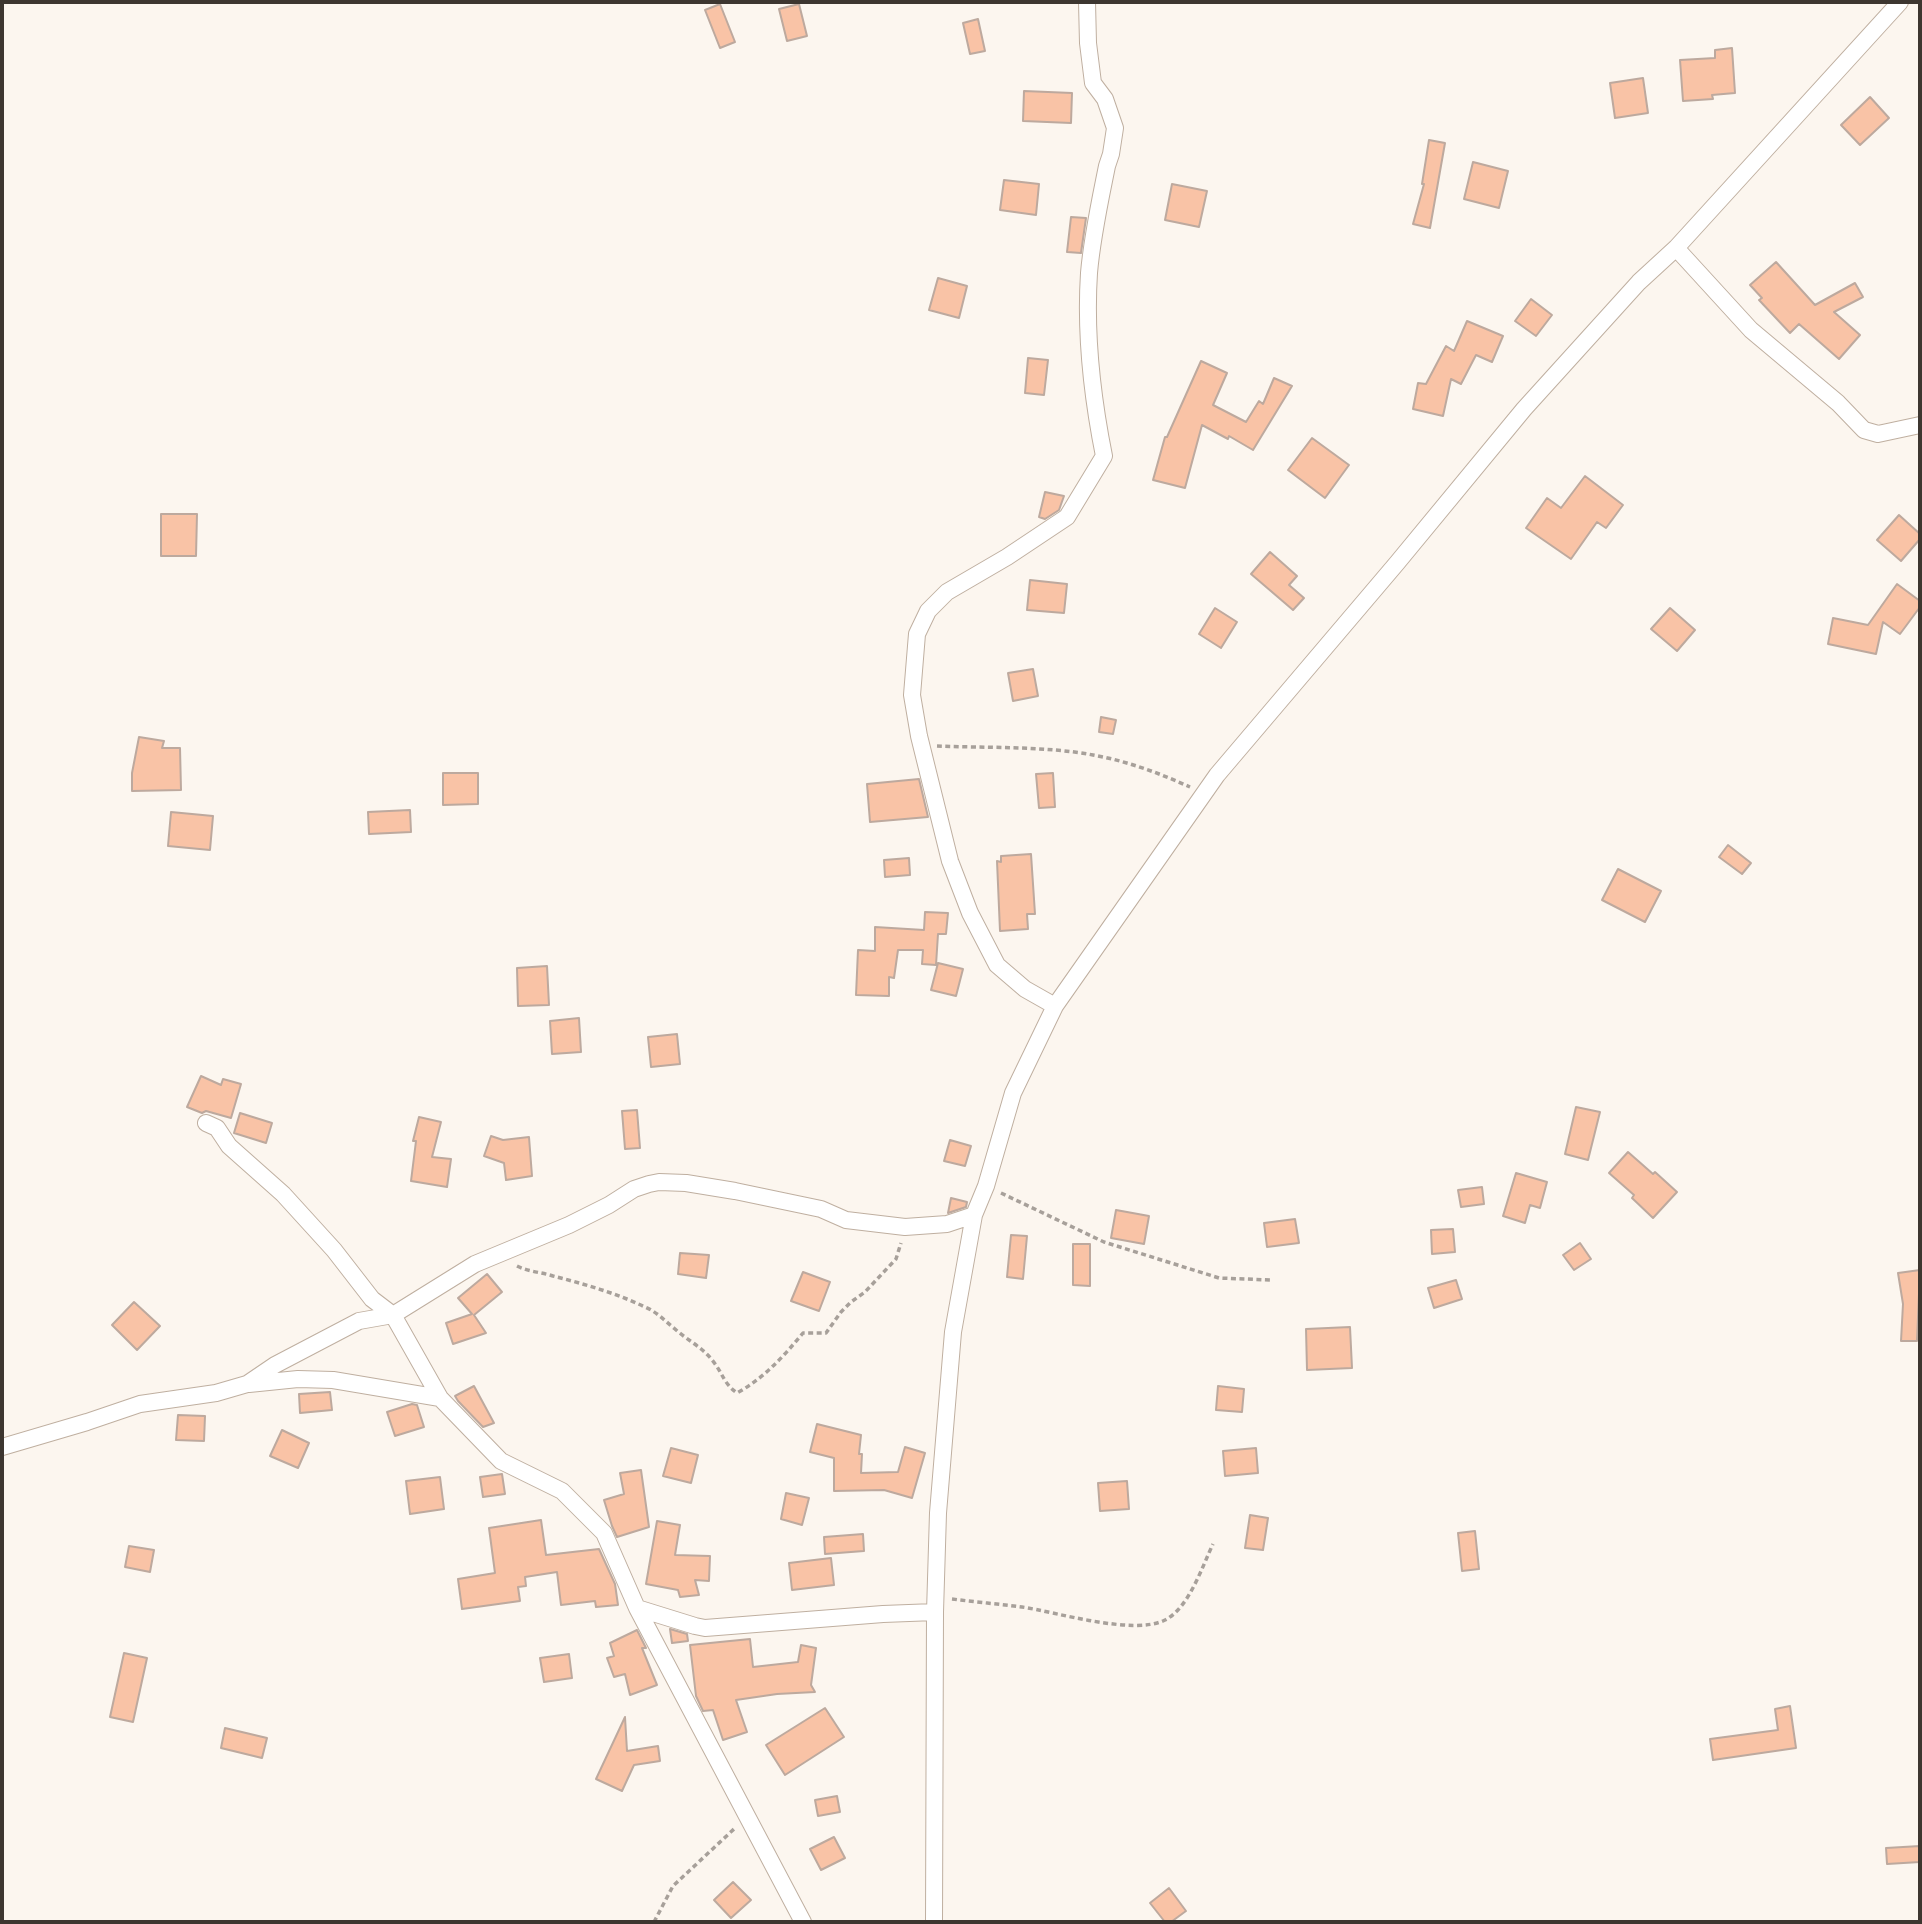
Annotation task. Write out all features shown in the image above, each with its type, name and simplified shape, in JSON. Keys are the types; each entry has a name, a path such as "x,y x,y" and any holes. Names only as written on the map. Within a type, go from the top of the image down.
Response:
{"street":[{"path":"1055,1006 1025,989 997,965 970,913 950,861 912,695 916,635 928,611 947,592 1007,557 1067,517 1104,456 1093,401 1089,341 1089,274 1115,128 1105,99 1094,83 1088,43 1087,2"},
{"path":"934,1922 938,1513 953,1332 974,1215 986,1186 1013,1093 1055,1006 1217,775 1524,409 1639,282 1676,248 1900,2"},
{"path":"1676,248 1751,330 1838,403 1864,430 1878,434 1920,425"},
{"path":"206,1123 216,1128 229,1146 283,1194 334,1250 372,1299 393,1315 440,1398 501,1461 562,1491 604,1533 637,1608 803,1922"},
{"path":"247,1384 275,1365 359,1321 393,1315 475,1264 569,1225 634,1189 659,1182 686,1183 735,1191 821,1209 846,1220 905,1227 947,1224 974,1215"},
{"path":"2,1447 140,1404 216,1393 247,1384 298,1379 333,1380 440,1398"},
{"path":"637,1608 705,1628 883,1614 936,1604"}],"path":[{"path":"922,745 1093,754 1153,770 1205,793"},
{"path":"986,1186 1104,1242 1219,1278 1271,1280"},
{"path":"497,1254 527,1271 584,1284 646,1307 709,1355 721,1370 726,1385 737,1393 753,1384 779,1362 803,1333 826,1333 841,1312 865,1292 896,1259 905,1227"},
{"path":"936,1604 1024,1608 1073,1618 1138,1626 1165,1620 1179,1609 1194,1587 1213,1544"},
{"path":"654,1922 673,1886 748,1816"}],"building":[{"path":"720,4 735,42 720,48 705,10"},
{"path":"799,4 807,36 787,41 779,9"},
{"path":"978,19 985,51 970,54 963,23"},
{"path":"1732,48 1735,93 1712,95 1713,99 1683,101 1680,60 1715,58 1715,50"},
{"path":"1643,78 1648,113 1615,118 1610,83"},
{"path":"1024,91 1072,93 1071,123 1023,121"},
{"path":"1870,97 1889,118 1860,145 1841,125"},
{"path":"1429,140 1445,143 1430,228 1413,224 1424,184"},
{"path":"1473,162 1508,171 1499,208 1464,199"},
{"path":"1004,180 1039,184 1036,215 1000,210"},
{"path":"1172,184 1207,191 1199,227 1165,220"},
{"path":"1071,217 1086,218 1081,253 1067,252"},
{"path":"1776,262 1815,305 1855,283 1863,297 1834,312 1860,335 1839,359 1799,324 1790,333 1759,300 1762,298 1750,285"},
{"path":"938,278 967,286 959,318 929,310"},
{"path":"1531,299 1552,315 1536,336 1515,321"},
{"path":"1467,321 1503,336 1492,362 1476,355 1461,384 1451,379 1443,416 1413,409 1418,383 1426,384 1446,346 1454,351"},
{"path":"1028,358 1048,360 1044,395 1025,393"},
{"path":"1201,361 1227,373 1213,405 1246,422 1259,401 1263,404 1274,378 1292,386 1253,450 1202,425 1185,488 1153,480 1165,437"},
{"path":"1312,438 1349,465 1325,498 1288,470"},
{"path":"1585,476 1623,505 1606,528 1597,522 1571,559 1526,528 1547,498 1561,508"},
{"path":"1045,492 1064,496 1059,510 1045,519 1039,517"},
{"path":"161,514 197,514 196,556 161,556"},
{"path":"1899,515 1920,534 1920,539 1901,561 1877,540"},
{"path":"1270,552 1297,576 1289,585 1304,598 1293,610 1251,574"},
{"path":"1030,580 1067,584 1064,613 1027,610"},
{"path":"1897,584 1920,601 1920,607 1900,634 1883,622 1876,654 1828,644 1833,618 1868,625"},
{"path":"1215,608 1237,622 1221,648 1199,634"},
{"path":"1670,608 1695,630 1677,651 1651,629"},
{"path":"1033,669 1038,696 1013,701 1008,673"},
{"path":"1101,717 1116,720 1113,734 1099,732"},
{"path":"139,737 164,741 162,748 180,748 181,790 132,791 132,773"},
{"path":"443,773 478,773 478,804 443,805"},
{"path":"1053,773 1055,807 1039,808 1036,774"},
{"path":"919,779 928,817 870,822 867,784"},
{"path":"410,810 411,832 369,834 368,812"},
{"path":"171,812 213,816 210,850 168,846"},
{"path":"1728,845 1751,863 1742,874 1719,857"},
{"path":"1031,854 1035,914 1027,914 1028,929 1000,931 997,861 1001,862 1001,856"},
{"path":"909,858 910,875 885,877 884,860"},
{"path":"1618,869 1661,891 1645,922 1602,900"},
{"path":"925,912 948,913 946,934 938,934 936,965 922,964 923,950 898,950 894,978 889,977 889,996 856,995 858,950 875,951 875,927 924,930"},
{"path":"938,963 963,969 956,996 931,990"},
{"path":"547,966 549,1005 518,1006 517,968"},
{"path":"579,1018 581,1052 552,1054 550,1021"},
{"path":"677,1034 680,1064 651,1067 648,1037"},
{"path":"201,1076 221,1085 223,1079 241,1084 231,1118 206,1111 202,1113 187,1107"},
{"path":"1576,1107 1600,1112 1588,1160 1565,1154"},
{"path":"637,1110 640,1148 625,1149 622,1111"},
{"path":"240,1113 272,1123 266,1143 234,1133"},
{"path":"419,1117 441,1122 432,1157 451,1159 447,1187 411,1181 416,1141 413,1141"},
{"path":"491,1136 503,1140 529,1137 532,1176 506,1180 504,1163 484,1156"},
{"path":"950,1140 971,1146 965,1166 944,1161"},
{"path":"1628,1152 1677,1192 1653,1218 1632,1198 1634,1195 1609,1173"},
{"path":"1516,1173 1547,1182 1540,1208 1530,1205 1525,1223 1503,1216"},
{"path":"1482,1187 1484,1204 1461,1207 1458,1190"},
{"path":"951,1198 967,1202 966,1207 948,1213"},
{"path":"1116,1210 1149,1216 1144,1244 1111,1238"},
{"path":"1295,1219 1299,1243 1267,1247 1264,1223"},
{"path":"1453,1229 1455,1252 1432,1254 1431,1230"},
{"path":"1011,1235 1027,1236 1023,1279 1007,1277"},
{"path":"1580,1243 1591,1259 1574,1270 1563,1255"},
{"path":"1073,1244 1090,1244 1090,1286 1073,1285"},
{"path":"680,1253 709,1255 706,1278 678,1274"},
{"path":"1920,1270 1917,1341 1901,1341 1903,1304 1898,1273"},
{"path":"803,1272 830,1282 819,1311 791,1301"},
{"path":"487,1274 502,1292 474,1315 486,1333 453,1344 446,1323 472,1314 458,1298"},
{"path":"1456,1280 1462,1299 1434,1308 1428,1288"},
{"path":"134,1302 160,1326 137,1350 112,1325"},
{"path":"1350,1327 1352,1368 1307,1370 1306,1329"},
{"path":"474,1386 494,1423 483,1427 455,1396"},
{"path":"1218,1386 1244,1389 1242,1412 1216,1410"},
{"path":"330,1392 332,1410 300,1413 299,1394"},
{"path":"412,1404 417,1405 424,1427 395,1436 387,1412"},
{"path":"178,1415 205,1416 204,1441 176,1440"},
{"path":"817,1424 861,1435 861,1473 898,1472 905,1447 925,1453 912,1498 884,1490 834,1491 834,1458 810,1452"},
{"path":"282,1430 309,1443 298,1468 270,1456"},
{"path":"671,1448 698,1455 691,1483 663,1476"},
{"path":"1256,1448 1258,1473 1225,1476 1223,1451"},
{"path":"641,1470 649,1527 617,1537 604,1500 624,1494 620,1473"},
{"path":"502,1474 505,1494 483,1497 480,1477"},
{"path":"440,1477 444,1509 410,1514 406,1481"},
{"path":"1127,1481 1129,1509 1100,1511 1098,1483"},
{"path":"786,1493 809,1498 802,1525 781,1519"},
{"path":"1250,1515 1268,1518 1263,1550 1245,1548"},
{"path":"541,1520 546,1555 599,1549 615,1584 618,1605 596,1607 595,1601 561,1605 557,1572 525,1577 526,1586 518,1587 520,1601 462,1609 458,1579 495,1573 489,1528"},
{"path":"657,1521 680,1525 675,1555 710,1556 709,1581 695,1580 699,1595 680,1597 678,1590 646,1584"},
{"path":"1475,1531 1479,1569 1462,1571 1458,1533"},
{"path":"863,1534 864,1551 825,1554 824,1537"},
{"path":"129,1546 154,1550 150,1572 125,1567"},
{"path":"831,1558 834,1585 792,1590 789,1563"},
{"path":"670,1629 687,1634 688,1641 672,1643"},
{"path":"637,1630 646,1648 642,1648 657,1685 630,1695 625,1674 614,1677 607,1658 614,1656 610,1643"},
{"path":"750,1639 753,1667 798,1662 801,1645 816,1648 811,1685 815,1692 736,1700 747,1732 723,1740 713,1710 703,1711 696,1696 690,1645"},
{"path":"124,1653 147,1658 133,1722 110,1717"},
{"path":"569,1654 572,1678 544,1682 540,1658"},
{"path":"1790,1706 1796,1748 1713,1760 1710,1739 1778,1730 1775,1709"},
{"path":"825,1708 844,1737 785,1775 766,1745"},
{"path":"625,1717 627,1751 658,1746 660,1761 634,1765 622,1791 596,1779"},
{"path":"225,1728 267,1738 262,1758 221,1748"},
{"path":"837,1796 840,1812 818,1816 815,1800"},
{"path":"834,1837 845,1858 821,1870 810,1849"},
{"path":"1920,1846 1920,1862 1887,1864 1886,1848"},
{"path":"733,1882 751,1900 731,1918 714,1900"},
{"path":"1169,1888 1186,1911 1171,1922 1165,1922 1150,1903"}]}
